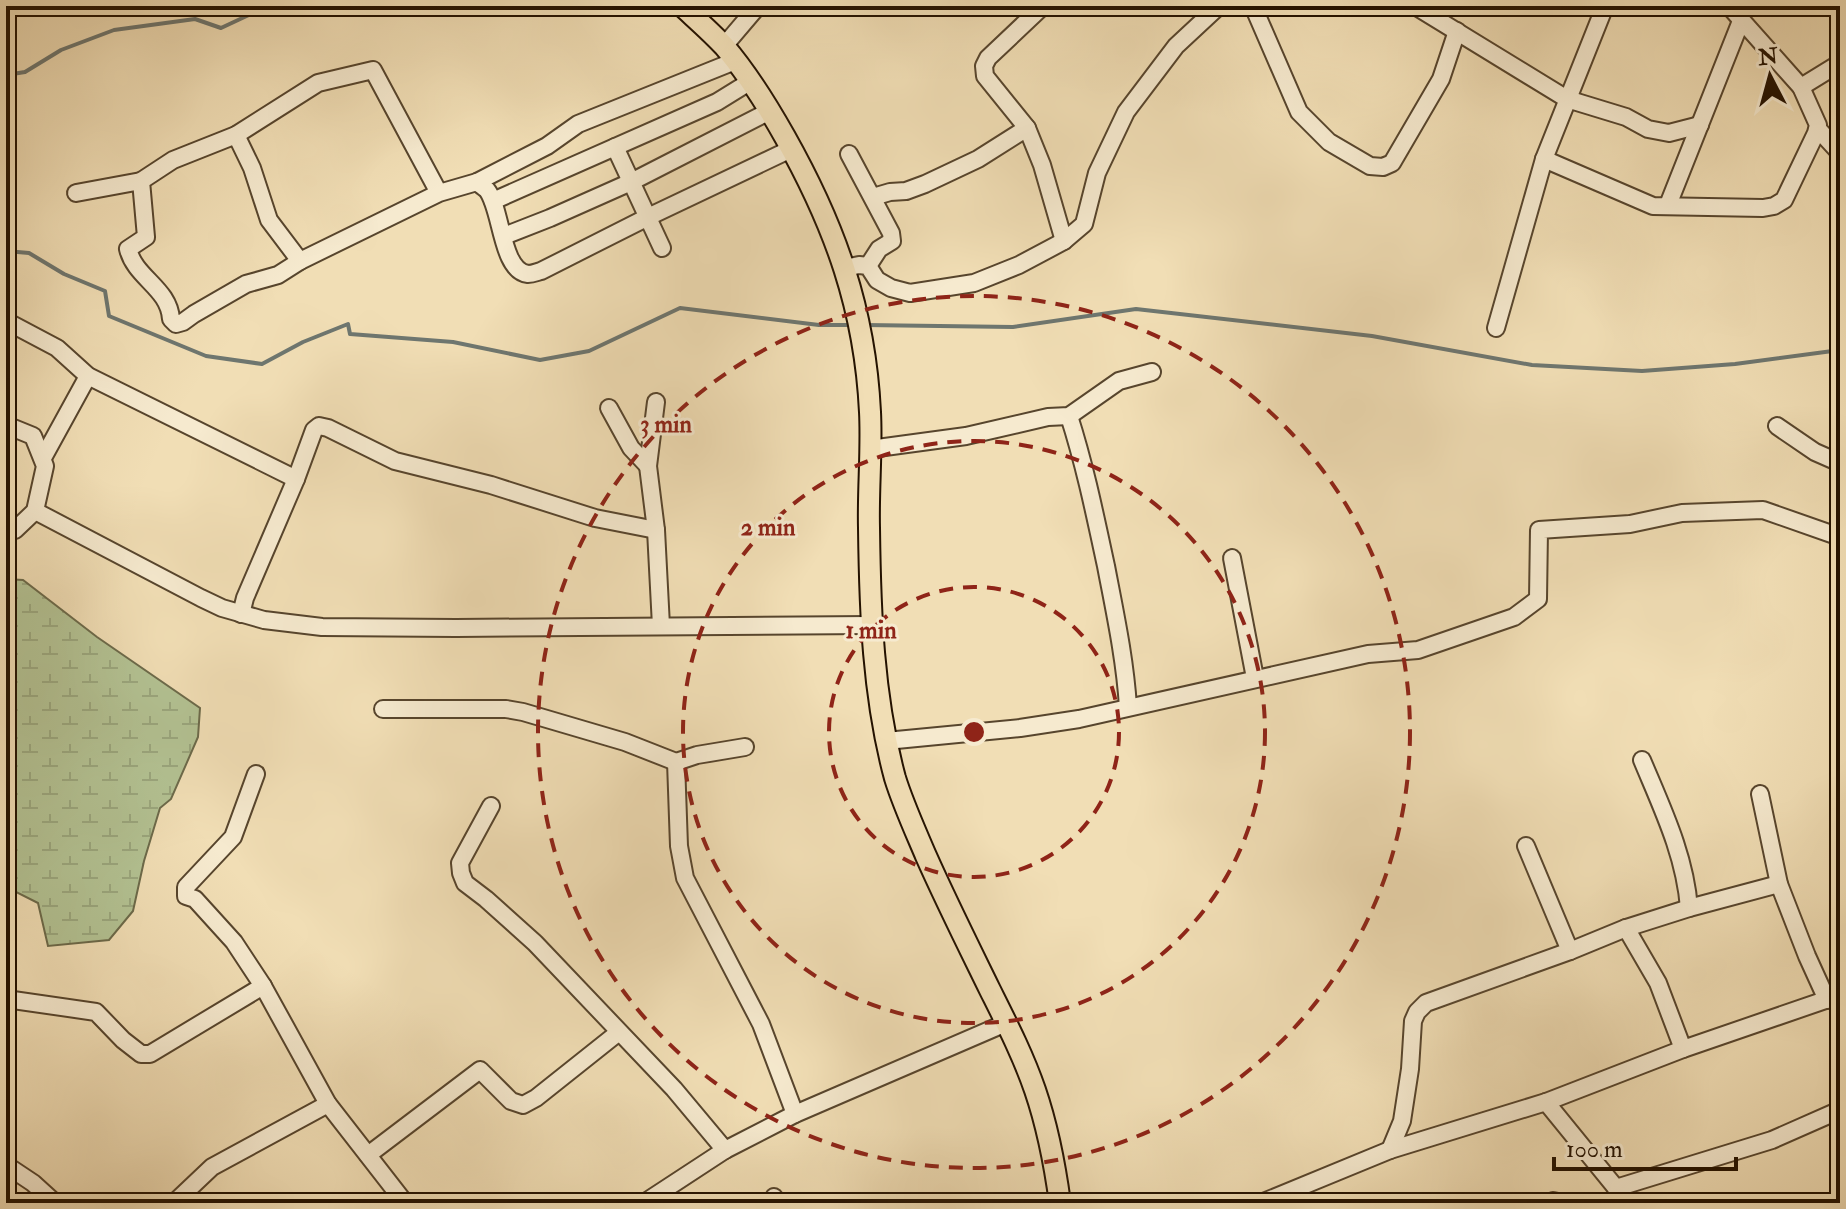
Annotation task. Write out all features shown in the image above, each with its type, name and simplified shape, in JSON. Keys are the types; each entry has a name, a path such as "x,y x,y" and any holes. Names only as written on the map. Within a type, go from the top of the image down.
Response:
{"main road":[{"path":"682,6 729,53 770,111 834,235 845,268 864,347 870,414 872,625 886,741 896,782 917,836 1035,1090 1060,1203"}],"street":[{"path":"141,181 146,237 128,249 131,261 169,303 171,319 176,324 246,284 278,275 300,261 439,193 477,182 547,146 578,124 729,53 758,6"},
{"path":"1043,6 988,58 984,66 985,76 1027,128 1042,165 1064,241"},
{"path":"868,266 877,280 910,293 974,283 1019,265 1064,241 1084,224 1097,173 1126,112 1176,46 1219,6"},
{"path":"1253,6 1299,112 1329,142 1370,166 1383,167 1392,163 1441,79 1457,31"},
{"path":"1415,6 1567,99 1626,117 1648,129 1669,133 1700,125"},
{"path":"1496,328 1544,159 1605,6"},
{"path":"1729,6 1801,87 1818,129 1840,153"},
{"path":"1668,205 1741,21"},
{"path":"1801,87 1840,63"},
{"path":"76,193 141,181 173,160 236,135 318,83 373,70 439,193"},
{"path":"493,201 717,102 751,81"},
{"path":"504,236 631,182 770,111"},
{"path":"873,197 925,184 988,153 1027,128"},
{"path":"1544,159 1653,206 1763,208 1784,200 1818,129"},
{"path":"236,135 252,168 269,220 300,261"},
{"path":"615,147 662,248"},
{"path":"477,182 487,189 493,201 508,255 519,270 528,274 541,271 791,149"},
{"path":"849,154 891,233 892,241 879,249 868,266"},
{"path":"845,268 868,266"},
{"path":"6,321 57,348 88,376 296,479"},
{"path":"870,449 966,436 1048,417 1069,416 1119,381 1152,372"},
{"path":"43,458 88,376"},
{"path":"656,402 648,466 656,530 661,626"},
{"path":"609,408 631,448 648,466"},
{"path":"1069,416 1085,466 1112,597 1128,707"},
{"path":"6,425 33,436 45,466 35,511 9,535"},
{"path":"241,614 314,430 319,426 395,461 491,485 595,518 656,530"},
{"path":"1777,426 1815,452 1840,463"},
{"path":"886,741 1079,719 1368,654 1418,650 1514,617 1538,599 1539,530 1630,524 1682,513 1763,510 1840,537"},
{"path":"35,511 222,608 264,620 322,627 872,625"},
{"path":"1232,558 1255,678"},
{"path":"383,709 506,709 523,712 625,742 676,762 745,747"},
{"path":"1642,760 1669,823 1687,879 1689,908"},
{"path":"676,762 679,846 685,878 761,1024 795,1114"},
{"path":"256,774 233,837 186,887 186,896 195,899 234,942 263,986 328,1104 405,1203"},
{"path":"1265,1202 1390,1150 1546,1102 1683,1049 1834,998 1807,956 1779,884 1760,794"},
{"path":"491,806 460,863 465,883 535,943 674,1089 725,1150"},
{"path":"1526,846 1570,951"},
{"path":"1390,1150 1402,1121 1413,1021 1426,1003 1626,928 1779,884"},
{"path":"1626,928 1658,983 1683,1049"},
{"path":"6,999 96,1012 141,1054 150,1054 263,986"},
{"path":"644,1203 725,1150 795,1114 1006,1023"},
{"path":"368,1155 480,1070 511,1101 523,1105 619,1032"},
{"path":"1546,1102 1618,1195 1772,1140 1840,1110"},
{"path":"174,1203 212,1167 328,1104"},
{"path":"6,1165 55,1203"}],"green space":[{"path":"6,579 23,580 97,637 200,708 198,737 171,799 160,808 133,911 109,940 48,946 38,903 6,887"}],"waterway":[{"path":"6,75 25,72 61,50 114,30 195,19 221,28 268,6"},
{"path":"6,251 29,253 64,274 105,291 109,316 206,356 262,364 303,342 348,324 350,334 453,342 540,360 589,351 680,308 819,325 852,325"},
{"path":"865,325 1013,327 1136,309 1372,336 1532,365 1642,371 1735,364 1840,350"}]}
